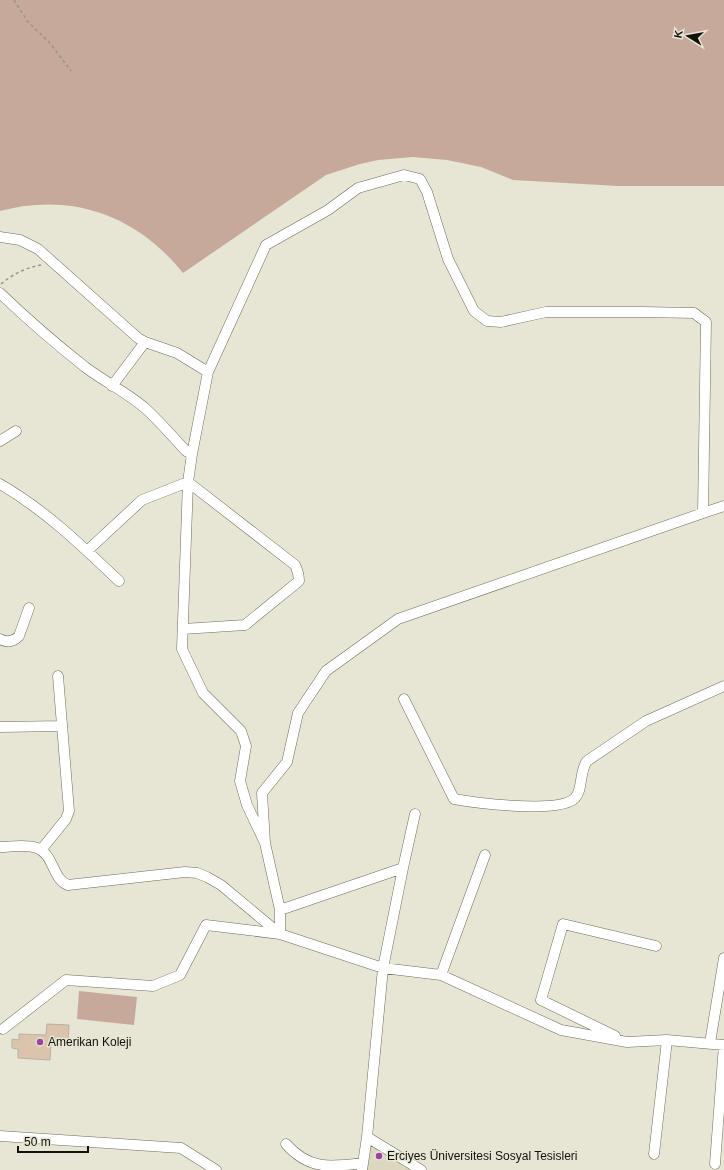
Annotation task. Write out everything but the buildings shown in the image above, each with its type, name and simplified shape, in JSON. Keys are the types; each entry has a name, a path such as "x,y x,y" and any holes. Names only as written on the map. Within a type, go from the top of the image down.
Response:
{"street":[{"path":"265,843 247,805 240,781 246,746 241,731 203,693 182,649 188,482 208,372 266,246 328,210 358,188 404,175 420,179 426,192 448,259 474,311 487,321 501,322 546,312 694,313 706,322 703,512"},
{"path":"0,237 26,242 38,249 130,332 146,342 177,353 208,372"},
{"path":"0,293 25,317 86,368 146,409 186,451 192,454"},
{"path":"112,386 146,342"},
{"path":"0,441 16,431"},
{"path":"87,551 142,500 188,482"},
{"path":"183,629 245,625 299,581 299,575 294,565 188,482"},
{"path":"0,484 20,495 52,519 119,581"},
{"path":"280,934 280,910 265,843 262,793 287,762 298,713 326,671 398,619 703,512 724,506"},
{"path":"0,639 9,642 19,636 29,608"},
{"path":"41,850 66,819 69,811 58,676"},
{"path":"404,699 454,799 476,803 512,806 547,806 561,805 574,800 578,795 582,770 587,761 646,722 724,686"},
{"path":"0,727 62,726"},
{"path":"286,1144 295,1154 306,1162 324,1166 362,1166 367,1137 383,968 415,814"},
{"path":"0,847 31,846 41,850 48,857 61,881 68,885 185,872 197,873 221,885 280,934"},
{"path":"441,975 485,855"},
{"path":"280,910 403,868"},
{"path":"627,1042 541,1000 563,924 656,946"},
{"path":"3,1029 66,980 153,986 180,975 206,925 280,934 383,968 441,975 561,1030 627,1042 667,1040 724,1045 715,1164"},
{"path":"710,1043 724,958"},
{"path":"654,1154 667,1040"},
{"path":"0,1136 181,1148 216,1170"},
{"path":"367,1137 421,1170"}],"path":[{"path":"14,0 28,22 50,44 71,71"},
{"path":"0,285 8,278 23,270 53,262"}],"shaded area":[{"path":"0,0 724,0 724,186 618,186 513,180 481,167 447,160 413,157 378,160 326,175 183,273 165,253 145,236 124,223 101,213 77,207 52,205 26,206 0,211"},
{"path":"79,991 137,997 134,1025 77,1019"},
{"name":"Erciyes Üniversitesi Sosyal Tesisleri","path":"369,1143 414,1170 366,1170"}],"place":[{"name":"Amerikan Koleji","path":"40,1042"},
{"name":"Erciyes Üniversitesi Sosyal Tesisleri","path":"379,1156"}]}
